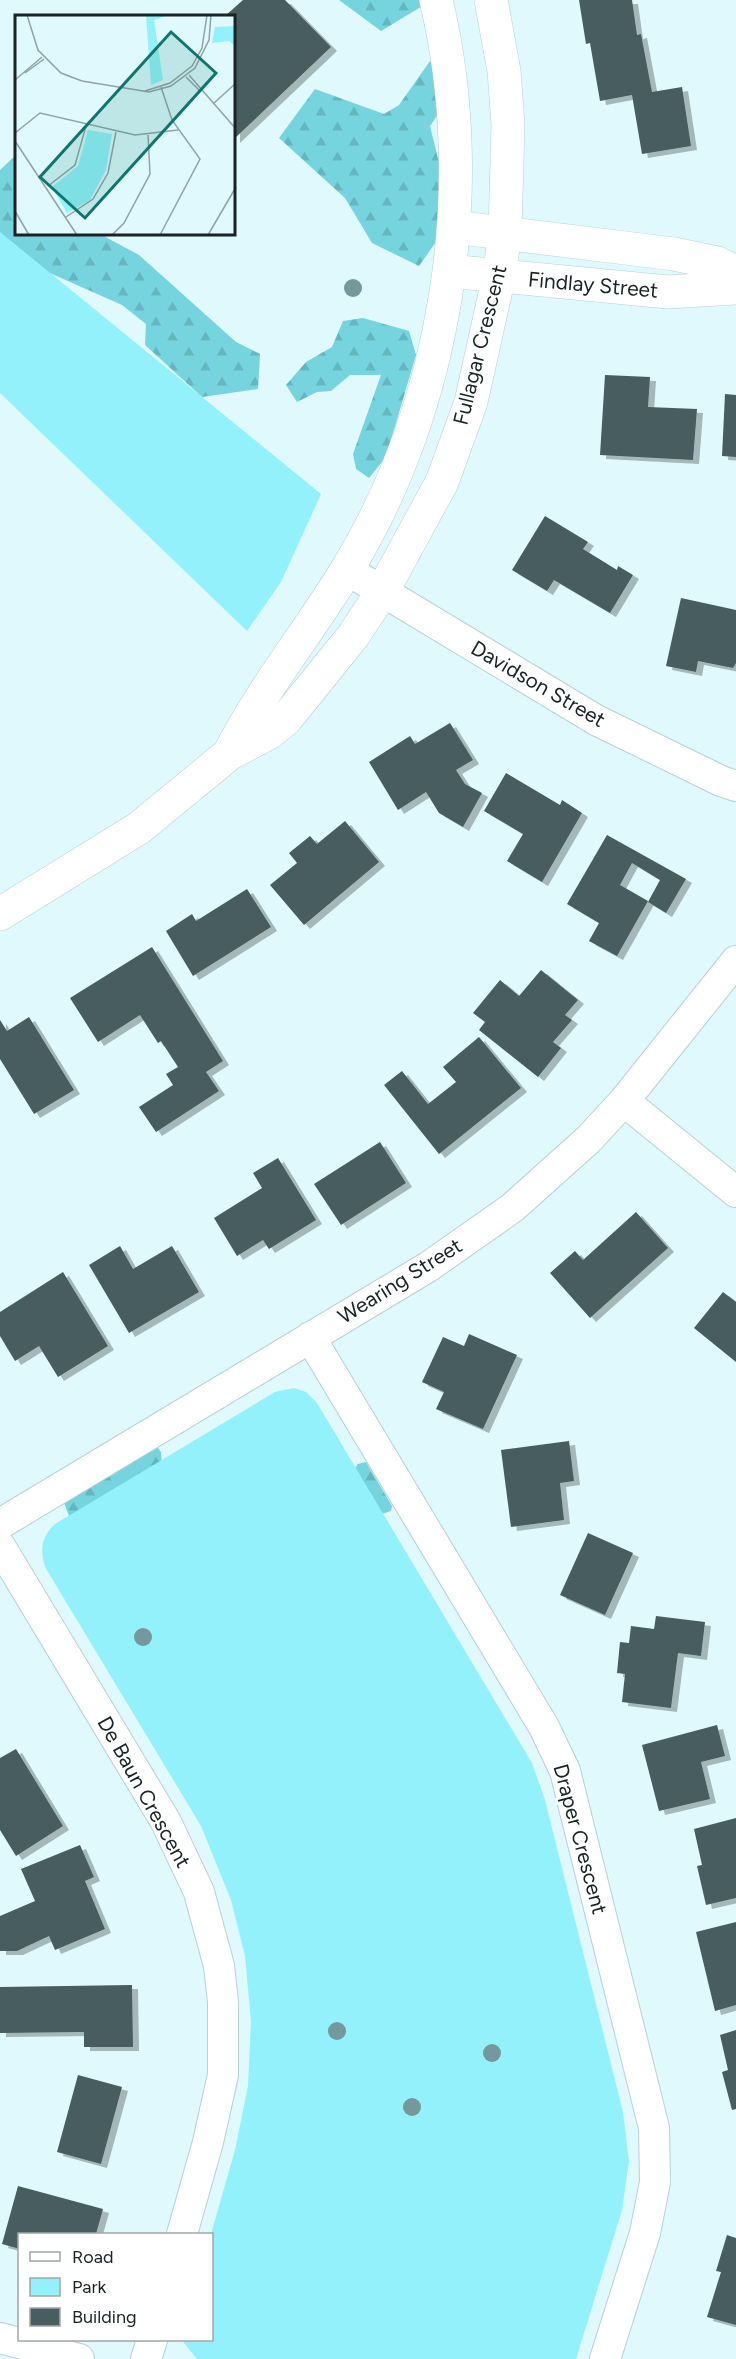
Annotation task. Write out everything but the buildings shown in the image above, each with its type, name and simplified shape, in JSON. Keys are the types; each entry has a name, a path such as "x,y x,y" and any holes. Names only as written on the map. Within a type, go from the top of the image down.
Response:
{"street":[{"name":"Fullagar Crescent","path":"229,754 244,724 347,570 400,466 426,391 449,272 454,227 455,131 444,34 436,0"},
{"name":"Fullagar Crescent","path":"0,914 139,828 229,754 269,733 286,718 353,636 382,592 445,472 471,402 499,276 505,233 508,124 504,71 491,0"},
{"name":"Findlay Street","path":"454,227 674,254 717,263 736,272"},
{"name":"Findlay Street","path":"449,272 668,292 736,288"},
{"name":"Davidson Street","path":"347,570 596,720 721,781 736,786"},
{"name":"Wearing Street","path":"0,1524 428,1267 512,1208 589,1139 624,1101 736,961"},
{"path":"624,1101 736,1192"},
{"name":"Draper Crescent","path":"310,1337 544,1727 565,1771 654,2128 655,2182 645,2233 605,2359"},
{"name":"De Baun Crescent","path":"0,1546 166,1822 199,1893 219,1966 223,2002 223,2075 208,2142 183,2233"},
{"path":"0,2338 79,2359"},
{"path":"146,2359 152,2341"}],"green space":[{"path":"339,0 423,0 424,5 381,31"},
{"path":"430,61 445,81 442,108 430,126 440,167 438,239 419,266 372,243 345,198 279,138 315,89 384,114 399,105"},
{"path":"15,156 15,236 104,236 139,255 236,342 260,354 258,389 202,397 145,345 146,324 122,305 0,251 0,170"},
{"path":"0,232 321,494 281,582 247,631 0,393"},
{"path":"363,318 409,331 416,355 386,457 369,478 356,469 353,454 381,375 350,375 331,391 317,392 297,402 286,385 306,362 332,347 343,321"},
{"path":"294,1388 306,1392 317,1403 532,1763 545,1800 623,2112 629,2161 622,2210 576,2359 197,2359 184,2343 184,2341 213,2341 211,2233 235,2150 248,2086 251,2021 245,1956 231,1900 201,1826 45,1567 42,1549 44,1539 55,1524 275,1392"},
{"path":"152,1440 161,1452 163,1479 83,1553 63,1500"},
{"path":"366,1462 392,1506 391,1511 367,1519 342,1486 358,1464"}]}
